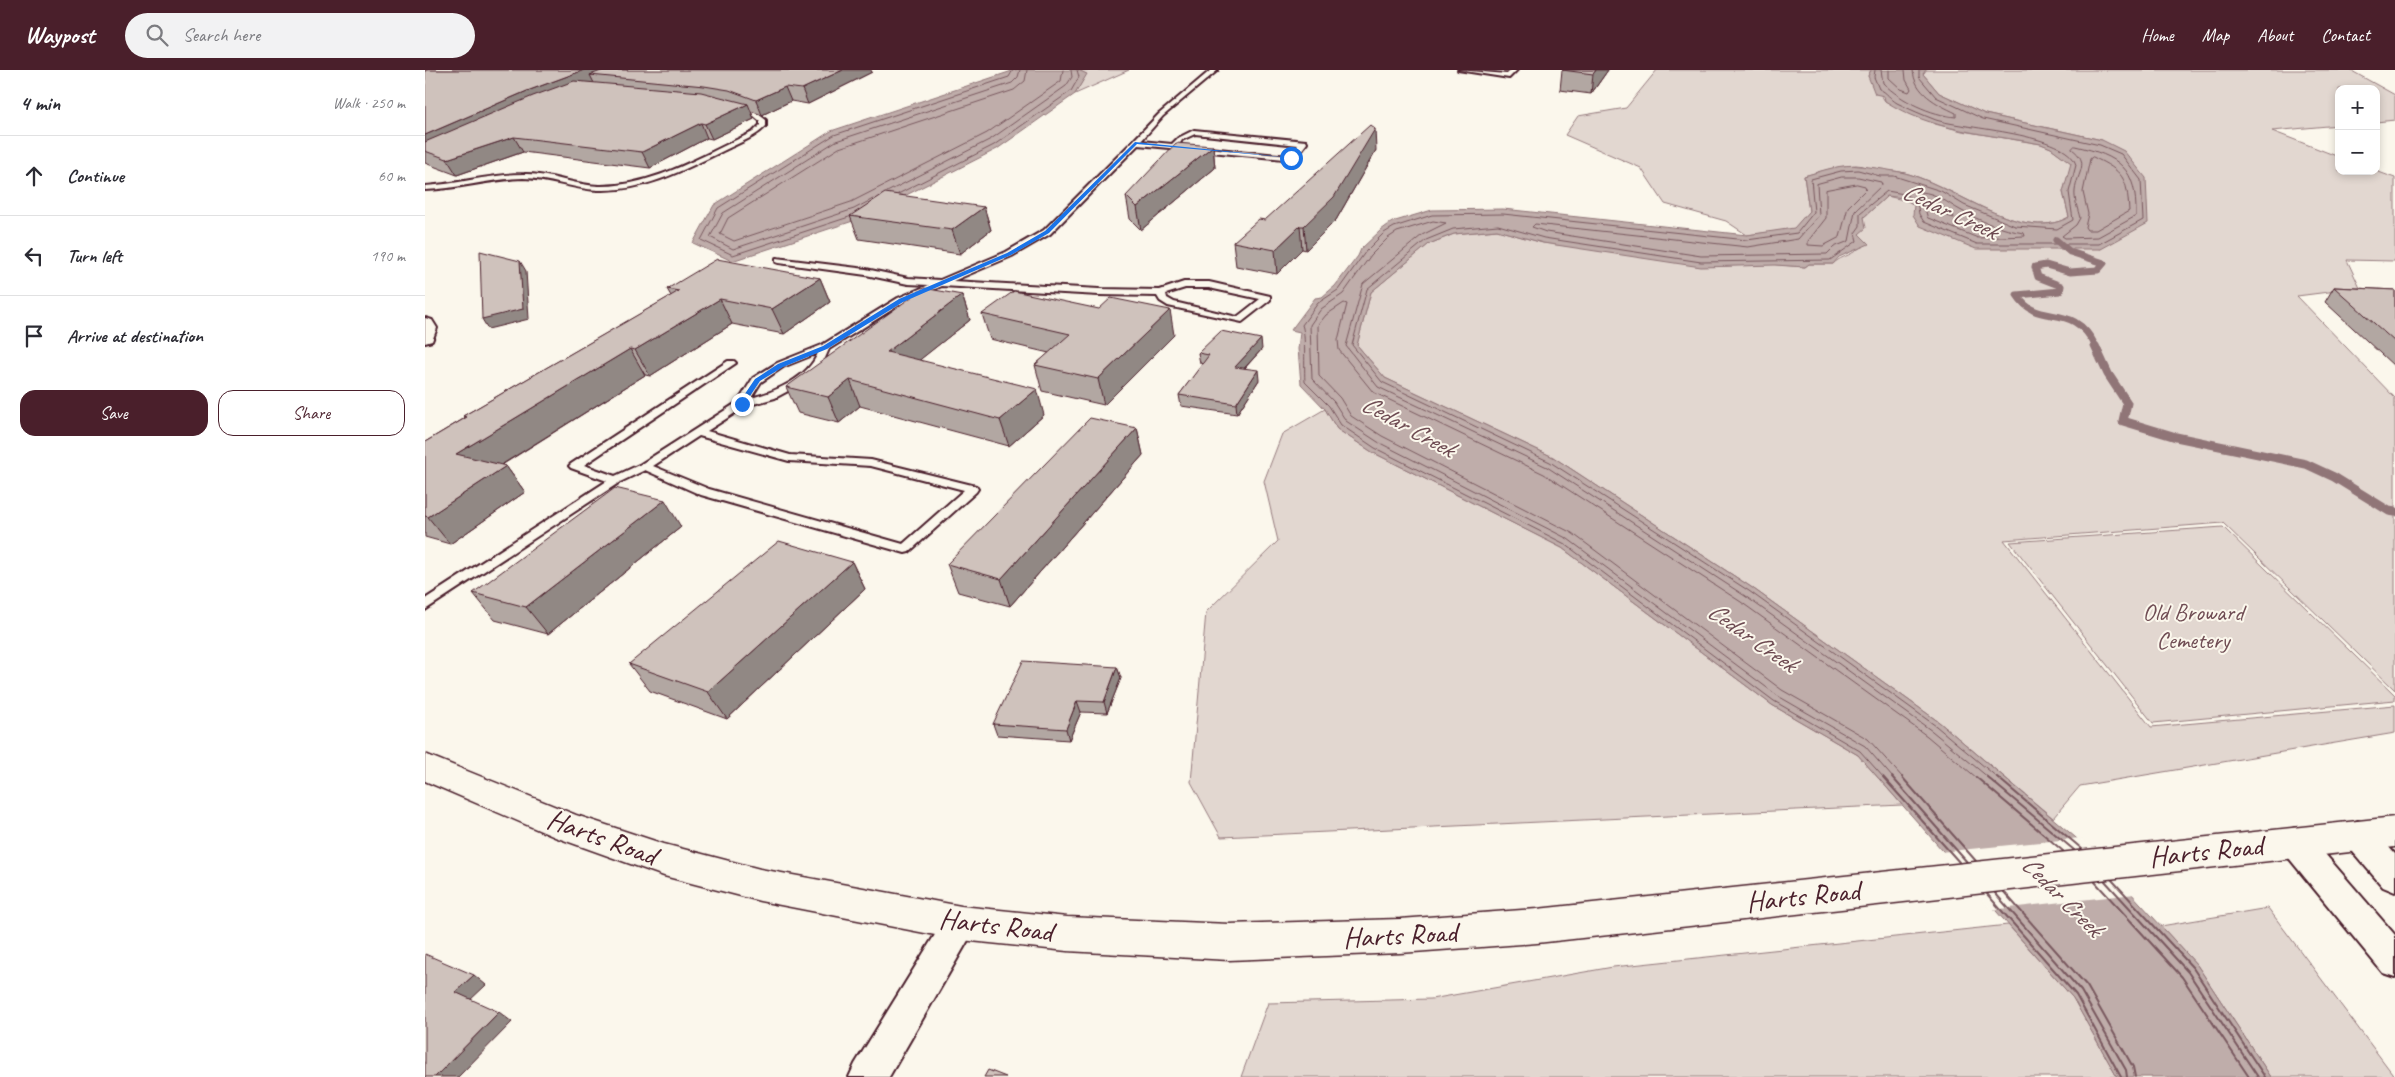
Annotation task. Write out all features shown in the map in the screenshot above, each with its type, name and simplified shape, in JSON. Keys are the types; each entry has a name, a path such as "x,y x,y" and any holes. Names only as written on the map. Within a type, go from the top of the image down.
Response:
{"street":[{"path":"425,324 428,328 425,338"},
{"name":"Harts Road","path":"425,766 567,827 664,860 760,885 961,923 1067,934 1229,942 1400,936 1537,926 2133,859 2395,832"},
{"path":"2358,836 2395,876"},
{"path":"2295,842 2395,961"},
{"path":"868,1077 961,923"}],"lane":[{"path":"742,404 757,380 780,365 825,347 901,300 1009,254 1047,232 1161,116 1215,70"},
{"path":"1461,70 1509,76 1514,70"},
{"path":"425,188 524,176 598,188 615,188 645,182 755,133 763,126 763,120 757,115 732,109"},
{"path":"1136,143 1173,147 1291,158 1303,143 1194,132 1180,139 1173,147"},
{"path":"779,260 866,272 908,281 1099,292 1161,293 1184,285 1209,285 1267,298 1239,320 1171,304 1163,299 1161,293"},
{"path":"425,605 616,480 645,466 742,404 771,396 799,381 819,363 825,347"},
{"path":"616,480 575,466 731,363"},
{"path":"645,466 705,492 905,549 972,489 871,463 789,458 697,432"}],"green space":[{"path":"1078,70 1129,70 1075,94 1086,74"},
{"path":"1657,70 1871,70 1868,76 1885,101 1935,124 1962,131 2041,144 2051,148 2072,163 2063,192 2069,217 2049,224 2028,223 2005,217 1915,176 1856,165 1804,176 1809,211 1794,229 1747,235 1726,221 1665,204 1641,168 1565,135 1578,116 1626,108"},
{"path":"1926,70 2350,70 2377,85 2335,85 2335,125 2272,131 2335,155 2335,175 2380,175 2380,172 2395,178 2395,261 2347,260 2360,288 2297,296 2395,398 2395,690 2223,523 2004,540 2151,727 2395,705 2395,733 2080,786 2053,818 1939,722 1751,587 1553,457 1385,378 1357,345 1371,292 1429,244 1454,234 1497,230 1543,243 1616,252 1805,267 1809,264 1833,264 1868,244 1859,234 1864,217 1887,196 2101,249 2102,140 1985,114 1939,93 1923,74"},
{"path":"2380,87 2395,95 2395,120 2380,122"},
{"path":"1325,409 1337,429 1372,452 1562,548 1772,705 1858,755 1902,805 1221,837 1191,782 1206,612 1278,541 1264,481 1282,434"},
{"name":"Old Broward Cemetery","path":"2223,527 2395,695 2395,700 2153,723 2010,542"},
{"path":"2268,908 2395,1077 2271,1077 2197,965 2161,926"},
{"path":"2008,925 2073,998 2117,1077 1241,1077 1268,1003 1431,999 1613,967"}],"water":[{"path":"1015,70 1078,70 1087,74 1075,94 997,149 859,219 732,261 693,243 714,205 831,131"},
{"name":"Cedar Creek","path":"1871,70 1926,70 1923,74 1939,93 1985,114 2102,140 2124,151 2146,178 2148,223 2101,249 1976,249 1920,226 1913,215 1914,205 1903,198 1887,196 1864,217 1866,228 1859,234 1869,244 1839,257 1833,264 1809,264 1805,267 1775,265 1701,267 1543,243 1497,230 1454,234 1429,244 1371,292 1357,345 1385,378 1553,457 1751,587 1939,722 2095,854 2197,965 2271,1077 2117,1077 2073,998 1858,755 1772,705 1562,548 1372,452 1337,429 1325,409 1301,384 1298,349 1300,332 1291,330 1315,298 1322,297 1335,286 1358,256 1361,249 1381,230 1392,222 1432,210 1503,209 1747,235 1794,228 1809,211 1804,176 1832,168 1853,165 1914,176 2005,217 2027,223 2049,224 2069,217 2063,192 2071,163 2051,148 2041,144 1960,130 1921,119 1885,101 1884,96 1875,94 1868,76"}],"pier":[{"path":"2080,838 2097,852 2135,894 1991,910 1940,852"}],"building":[{"path":"425,70 584,70 527,91 425,135"},
{"path":"604,70 843,70 802,89 785,87 756,100 729,90 704,86 590,75"},
{"path":"1562,70 1596,70 1593,74"},
{"path":"574,81 701,92 748,104 705,124 701,123 642,152 514,137 447,159 425,151 425,142 533,96"},
{"path":"1370,125 1375,129 1334,197 1304,226 1300,226 1275,250 1233,242 1259,219 1265,220"},
{"path":"1176,143 1213,146 1137,207 1126,196"},
{"path":"885,193 984,207 952,230 850,216"},
{"path":"480,251 520,261 523,309 482,319"},
{"path":"717,259 820,278 772,309 720,299 635,350 630,349 456,454 506,466 428,517 425,516 425,442 467,417 463,416 679,291 667,289"},
{"path":"2334,287 2395,290 2395,342"},
{"path":"924,288 962,295 887,352 1037,389 1000,420 850,380 828,397 786,387"},
{"path":"1014,291 1099,309 1111,298 1170,310 1098,379 1035,365 1070,334 982,314"},
{"path":"1221,331 1261,339 1235,367 1258,370 1236,404 1179,395 1209,355 1198,353"},
{"path":"1090,418 1137,428 1001,579 947,564"},
{"path":"615,488 665,500 526,607 473,593"},
{"path":"779,541 852,562 708,692 629,664"},
{"path":"1023,661 1117,667 1104,702 1077,701 1066,729 993,724"},
{"path":"425,954 474,975 455,992 499,1012 435,1077 425,1077"},
{"path":"988,1070 1006,1077 984,1077"}],"waterway":[{"path":"2056,240 2070,252 2104,263 2098,270 2070,272 2046,265 2035,267 2038,277 2061,286 2060,291 2017,295 2035,311 2066,318 2077,323 2087,332 2096,347"},
{"path":"2095,346 2108,374 2127,403 2123,421 2176,437 2306,464 2334,477 2389,511 2395,512"}],"route":[{"path":"742,404 757,380 780,365 825,347 901,300 1009,254 1047,232 1136,143 1291,158"}]}
